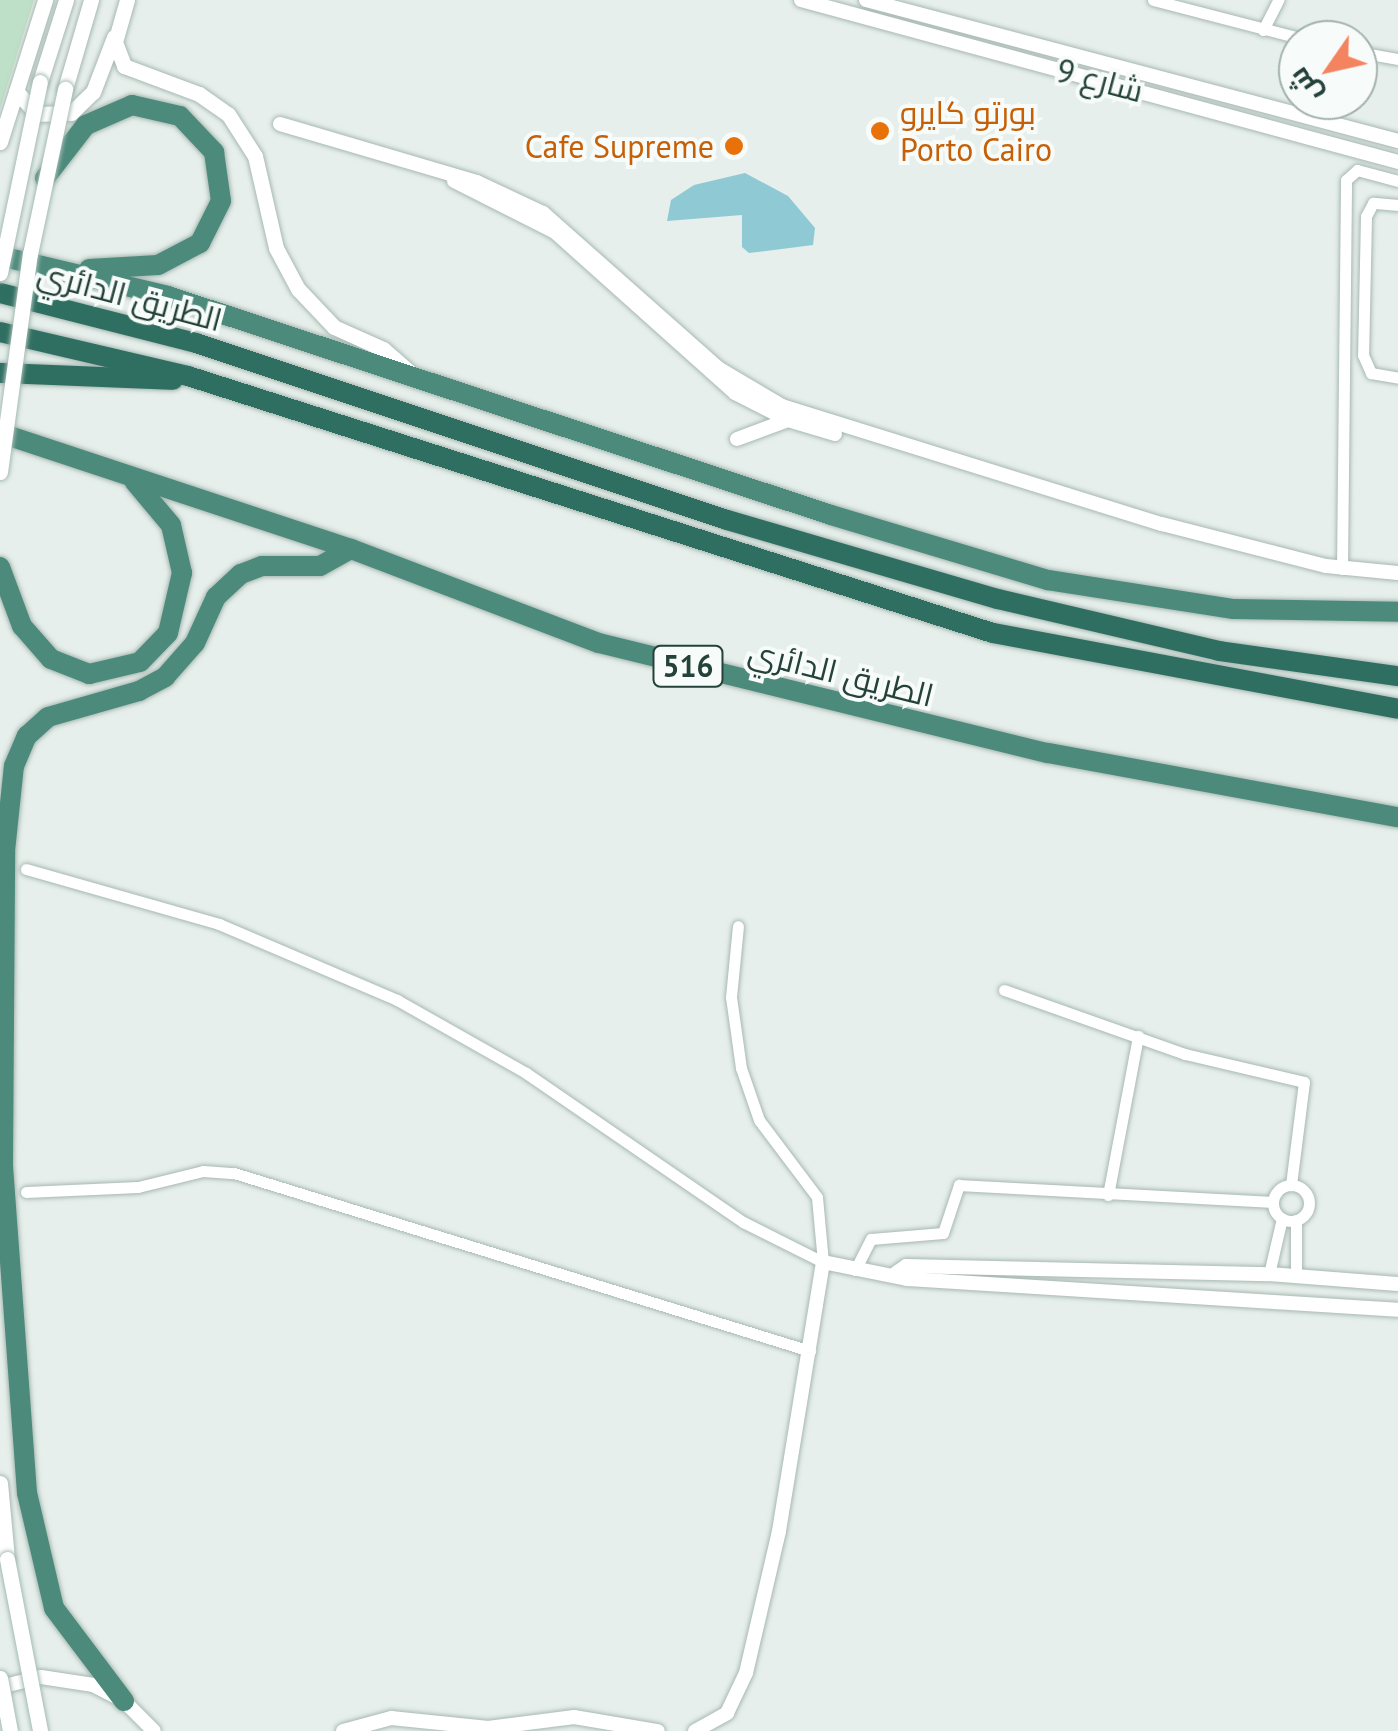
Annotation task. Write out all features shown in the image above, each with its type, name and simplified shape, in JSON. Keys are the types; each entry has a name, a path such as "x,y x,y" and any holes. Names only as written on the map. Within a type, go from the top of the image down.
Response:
{"highway":[{"path":"45,178 77,134 107,111 157,106 190,123 218,164 218,212 191,251 146,266 70,270"},
{"name":"الطريق الدائري","path":"0,256 70,270 1048,580 1234,609 1398,612"},
{"name":"الطريق الدائري","path":"0,293 264,364 727,520 949,586 1220,651 1398,676"},
{"name":"الطريق الدائري","path":"0,332 188,376 938,618 1216,680 1398,709"},
{"path":"0,372 152,380 188,376"},
{"name":"الطريق الدائري","path":"0,433 351,549 599,643 1048,753 1398,818"},
{"path":"0,567 22,626 64,668 103,674 140,662 160,644 177,610 182,573 176,537 158,505 129,476"},
{"path":"124,1701 69,1635 39,1564 27,1493 1,1173 2,843 14,766 36,725 165,676 195,643 216,597 241,574 262,566 320,566 351,549"}],"main road":[{"path":"0,142 45,0"},
{"path":"0,273 40,82 66,0"},
{"path":"0,472 45,178 90,0"},
{"path":"16,91 38,114 71,113 93,92 127,0"},
{"path":"116,35 117,55 129,70 199,94 236,123 255,156 276,248 298,288 334,327 391,354 416,378"},
{"path":"0,1483 7,1559 40,1731"},
{"path":"0,1678 10,1731"}],"street":[{"name":"شارع 9","path":"801,0 820,2 1398,162"},
{"name":"شارع 9","path":"866,0 1398,140"},
{"path":"1153,0 1278,33"},
{"path":"1263,30 1277,4"},
{"path":"1072,72 1078,54"},
{"path":"280,124 451,178 567,229 742,386 880,440"},
{"path":"1342,146 1347,128"},
{"path":"1342,569 1346,180 1357,170 1398,181"},
{"path":"1398,205 1373,203 1366,216 1363,354 1370,373 1398,378"},
{"path":"515,204 556,232 722,384 788,420 880,440 1342,569 1398,573"},
{"path":"737,439 788,420"},
{"path":"26,869 220,924 397,1000 526,1073 744,1222 822,1262 855,1270 896,1273 907,1279 1398,1310"},
{"path":"695,1731 720,1719 743,1684 810,1352 822,1262 817,1197 760,1120 741,1068 732,998 738,926"},
{"path":"855,1270 871,1239 943,1233 959,1185 1273,1202 1291,1185 1304,1082 1138,1036 1004,990"},
{"path":"1108,1195 1138,1036"},
{"path":"26,1192 138,1187 211,1170 234,1173 810,1352"},
{"path":"1282,1218 1296,1220 1307,1212 1308,1198 1291,1185"},
{"path":"1269,1274 1282,1218 1273,1202"},
{"path":"1296,1220 1296,1277"},
{"path":"896,1273 906,1266 1269,1274 1398,1284"},
{"path":"0,1688 58,1678 124,1701 154,1731"},
{"path":"342,1731 391,1718 436,1728 488,1728 574,1718 658,1731"}],"green space":[{"path":"0,0 34,0 0,109"}],"water":[{"path":"745,173 788,196 815,228 813,245 749,253 742,247 742,215 667,221 671,200 694,185"}],"place":[{"name":"بورتو كايرو Porto Cairo","path":"880,131"},
{"name":"Cafe Supreme","path":"734,146"}]}
